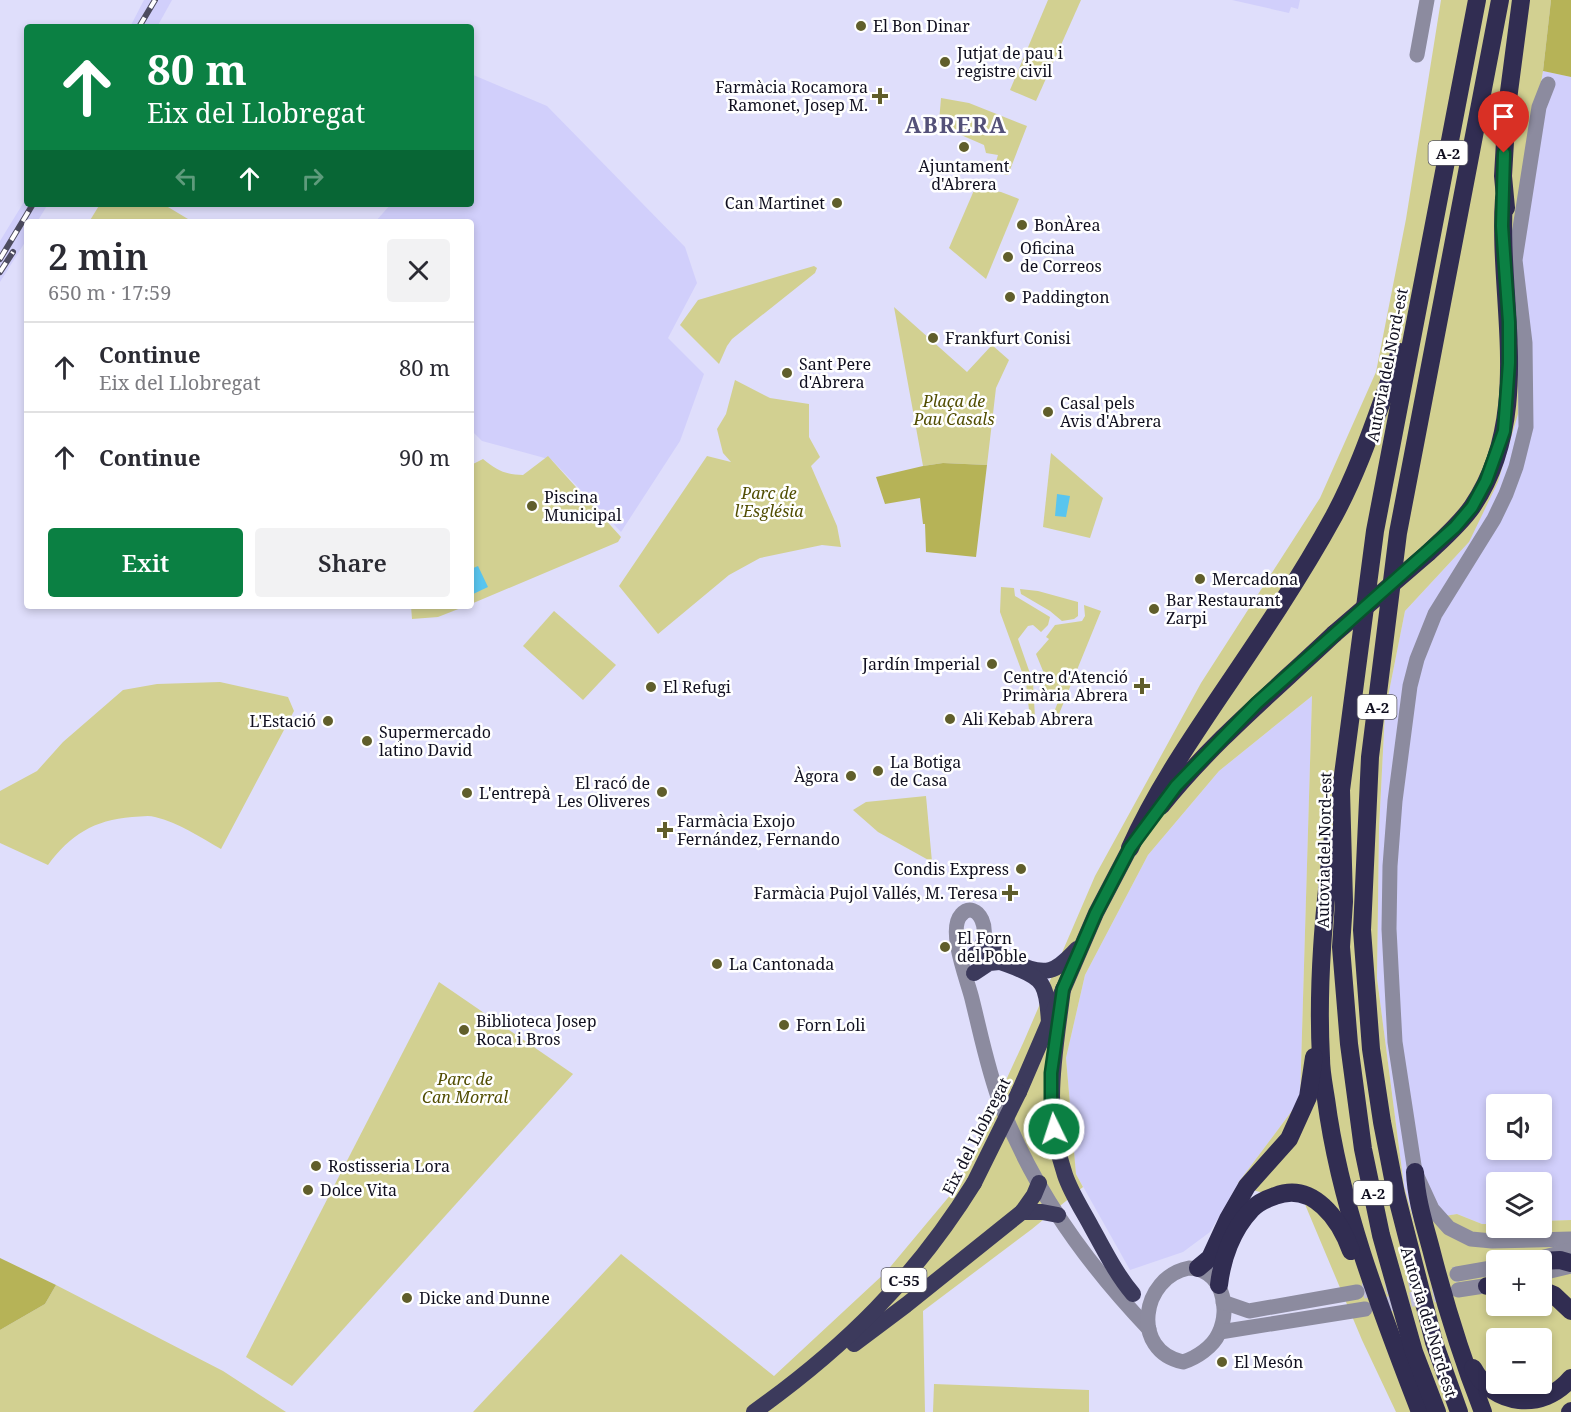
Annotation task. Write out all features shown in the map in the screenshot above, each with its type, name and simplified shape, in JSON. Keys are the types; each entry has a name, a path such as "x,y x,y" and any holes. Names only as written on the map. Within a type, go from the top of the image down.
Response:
{"highway":[{"name":"Autovia del Nord-est","path":"1437,1412 1414,1352 1381,1235 1364,1149 1349,1044 1341,947 1344,902 1341,790 1375,531 1477,0"},
{"name":"Autovia del Nord-est","path":"1459,1412 1434,1342 1394,1183 1371,1049 1362,930 1370,757 1398,533 1500,0"},
{"path":"1130,848 1176,786 1257,703 1455,527 1472,507 1495,460 1504,431 1509,363 1509,322 1502,226 1503,176 1507,107 1521,0"},
{"path":"1504,198 1515,260"},
{"name":"C-55","path":"1130,848 1145,813 1263,633 1334,515 1362,458 1418,306"},
{"path":"1341,790 1334,825 1324,910 1320,972 1321,1060 1329,1124 1356,1235 1420,1412"},
{"name":"Eix del Llobregat","path":"754,1412 819,1364 890,1296 911,1273 950,1221 974,1184 1019,1092 1081,944 1130,848"},
{"path":"979,949 999,954 1032,969 1042,971 1057,967 1081,944"},
{"path":"979,949 999,962 1038,979 1044,987 1049,1022"},
{"path":"971,979 989,963 999,962"},
{"path":"1198,1268 1210,1258 1234,1207 1247,1186 1289,1139 1302,1113 1311,1080 1314,1053 1313,1006 1320,972"},
{"path":"1063,989 1051,1073 1051,1113 1056,1145 1065,1177 1076,1199 1121,1280 1133,1294"},
{"path":"1415,1172 1415,1191 1439,1279 1457,1338 1484,1412"},
{"path":"819,1364 848,1349 1022,1212 1039,1183"},
{"path":"1221,1293 1222,1262 1239,1226 1251,1209 1280,1194 1294,1192 1312,1197 1336,1219 1348,1243 1412,1412"},
{"path":"1022,1212 1058,1215"},
{"path":"1552,1260 1560,1260 1571,1264"},
{"path":"1552,1294 1571,1311"},
{"path":"1457,1338 1479,1380 1490,1390 1504,1396 1519,1401 1546,1397 1571,1378"}],"street":[{"path":"1417,55 1427,0"},
{"path":"1548,84 1539,107 1515,260 1525,343 1526,427 1516,467 1494,519 1434,614 1423,640 1410,686 1395,801 1389,918 1395,1042 1415,1172 1432,1209 1449,1228 1471,1239 1492,1241 1571,1239"},
{"path":"971,979 962,968 957,922 961,915 972,911 982,919 985,927 971,979 993,1081 1011,1130 1058,1215 1105,1282 1149,1329"},
{"path":"958,946 968,954 979,949"},
{"path":"1552,1255 1571,1250"},
{"path":"1552,1270 1571,1264"},
{"path":"1198,1268 1209,1274 1221,1293 1224,1313 1220,1332 1208,1347 1196,1357 1183,1362 1171,1358 1159,1350 1154,1343 1149,1329 1150,1302 1154,1293 1168,1277 1182,1270 1198,1268"},
{"path":"1457,1274 1486,1269"},
{"path":"1105,1282 1133,1294 1144,1296 1154,1293"},
{"path":"1458,1290 1486,1286"},
{"path":"1221,1293 1249,1311 1357,1292"},
{"path":"1220,1332 1365,1309"}],"shaded area":[{"path":"144,0 172,0 159,24 132,24"},
{"path":"1232,0 1300,0 1298,9 1291,7 1289,13"},
{"path":"1551,0 1571,0 1571,77 1543,71"},
{"path":"1543,71 1571,77 1571,1220 1552,1221 1552,1172 1486,1172 1486,1224 1457,1214 1414,1222 1404,1186 1377,978 1379,829 1385,712 1405,611 1469,542 1514,237"},
{"path":"474,75 547,106 685,247 697,283 668,338 704,374 680,441 621,532 552,460 482,441 474,433 474,219 378,219 388,207 474,207"},
{"path":"24,202 24,207 46,207 39,219 24,219 24,244 0,282 0,241"},
{"path":"943,463 987,465 976,557 926,552 925,524 923,524 920,498 885,504 876,477"},
{"path":"1057,494 1070,496 1066,517 1055,516"},
{"path":"478,566 488,587 474,594 474,568"},
{"path":"1312,696 1300,1100 1238,1183 1210,1232 1183,1252 1130,1270 1076,1174 1066,1058 1085,975 1148,855 1219,771"},
{"path":"0,1258 56,1285 45,1304 0,1330"}],"green space":[{"path":"1048,0 1081,0 1036,101 1010,90"},
{"path":"1441,0 1551,0 1543,71 1514,237 1519,347 1518,414 1498,482 1469,542 1405,611 1385,712 1379,829 1377,978 1404,1186 1414,1221 1457,1214 1486,1224 1486,1238 1552,1238 1552,1221 1571,1220 1571,1412 1396,1412 1362,1340 1304,1202 1256,1191 1238,1183 1300,1100 1312,696 1219,771 1148,855 1085,975 1066,1058 1076,1174 1083,1187 1032,1229 923,1311 925,1412 473,1412 621,1254 774,1376 886,1272 957,1187 1024,1041 1095,876 1201,683 1320,498 1376,372 1406,219"},
{"path":"941,98 969,103 1027,126 1008,175 993,172 998,155 986,153 984,145 945,128 944,123 939,122"},
{"path":"975,188 1001,192 1019,199 986,279 949,248"},
{"path":"98,207 168,207 188,219 91,219"},
{"path":"814,266 817,268 815,273 732,339 719,364 680,325 698,300"},
{"name":"Plaça de Pau Casals","path":"894,307 967,372 992,345 1009,360 996,388 987,465 943,463 923,466"},
{"name":"Parc de l'Església","path":"735,380 770,398 809,404 809,437 820,457 811,466 837,526 841,547 822,545 760,558 729,575 658,634 619,586 707,456 731,462 723,453 717,429 726,414"},
{"path":"1051,453 1103,498 1090,538 1043,527"},
{"name":"Piscina Municipal","path":"548,456 621,537 618,542 474,603 474,464 483,459 502,471 523,475"},
{"path":"1001,587 1014,588 1015,596 1050,617 1048,625 1041,632 1033,625 1028,626 1018,639 1033,682 1035,718 1030,719 1026,683 1000,612"},
{"path":"1020,589 1038,591 1078,602 1078,616 1062,621 1021,594"},
{"path":"1084,605 1101,611 1059,714 1054,712 1058,702 1045,697 1043,671 1036,654 1049,639 1046,637 1055,625 1082,621 1085,616"},
{"path":"411,609 458,609 438,617 412,619"},
{"path":"554,611 616,665 583,700 523,646"},
{"path":"220,682 288,697 294,711 221,849 181,827 150,816 118,819 84,831 65,845 48,865 0,843 0,791 37,771 63,742 123,690 157,684"},
{"path":"926,796 932,862 878,832 853,810 866,802"},
{"name":"Parc de Can Morral","path":"439,982 573,1074 292,1386 246,1357"},
{"path":"56,1285 223,1371 286,1412 0,1412 0,1330 45,1304"},
{"path":"934,1384 1089,1390 1089,1412 933,1412"}],"tunnel":[{"path":"1363,1291 1457,1274"},
{"path":"1388,1304 1453,1291"}],"railway":[{"path":"141,24 155,0"},
{"path":"24,219 31,207"},
{"path":"0,259 24,219"},
{"path":"0,272 13,252"}],"place":[{"name":"El Bon Dinar","path":"861,26"},
{"name":"Jutjat de pau i registre civil","path":"945,62"},
{"name":"Farmàcia Rocamora Ramonet, Josep M.","path":"880,96"},
{"name":"Ajuntament d'Abrera","path":"964,147"},
{"name":"Can Martinet","path":"837,203"},
{"name":"BonÀrea","path":"1022,225"},
{"name":"Oficina de Correos","path":"1008,257"},
{"name":"Paddington","path":"1010,297"},
{"name":"Frankfurt Conisi","path":"933,338"},
{"name":"Sant Pere d'Abrera","path":"787,373"},
{"name":"Casal pels Avis d'Abrera","path":"1048,412"},
{"name":"Piscina Municipal","path":"532,506"},
{"name":"Mercadona","path":"1200,579"},
{"name":"Bar Restaurant Zarpi","path":"1154,609"},
{"name":"Jardín Imperial","path":"992,664"},
{"name":"Centre d'Atenció Primària Abrera","path":"1142,686"},
{"name":"El Refugi","path":"651,687"},
{"name":"Ali Kebab Abrera","path":"950,719"},
{"name":"L'Estació","path":"328,721"},
{"name":"Supermercado latino David","path":"367,741"},
{"name":"La Botiga de Casa","path":"878,771"},
{"name":"Àgora","path":"851,776"},
{"name":"El racó de Les Oliveres","path":"662,792"},
{"name":"L'entrepà","path":"467,793"},
{"name":"Farmàcia Exojo Fernández, Fernando","path":"665,830"},
{"name":"Condis Express","path":"1021,869"},
{"name":"Farmàcia Pujol Vallés, M. Teresa","path":"1010,893"},
{"name":"El Forn del Poble","path":"945,947"},
{"name":"La Cantonada","path":"717,964"},
{"name":"Forn Loli","path":"784,1025"},
{"name":"Biblioteca Josep Roca i Bros","path":"464,1030"},
{"name":"Rostisseria Lora","path":"316,1166"},
{"name":"Dolce Vita","path":"308,1190"},
{"name":"Dicke and Dunne","path":"407,1298"},
{"name":"El Mesón","path":"1222,1362"}],"district":[{"name":"ABRERA","path":"956,124"}],"route":[{"path":"1054,1129 1051,1113 1051,1073 1063,989 1081,944 1130,848 1154,814 1196,764 1257,703 1455,527 1472,507 1486,481 1504,431 1508,401 1509,322 1502,226 1504,153"}]}
